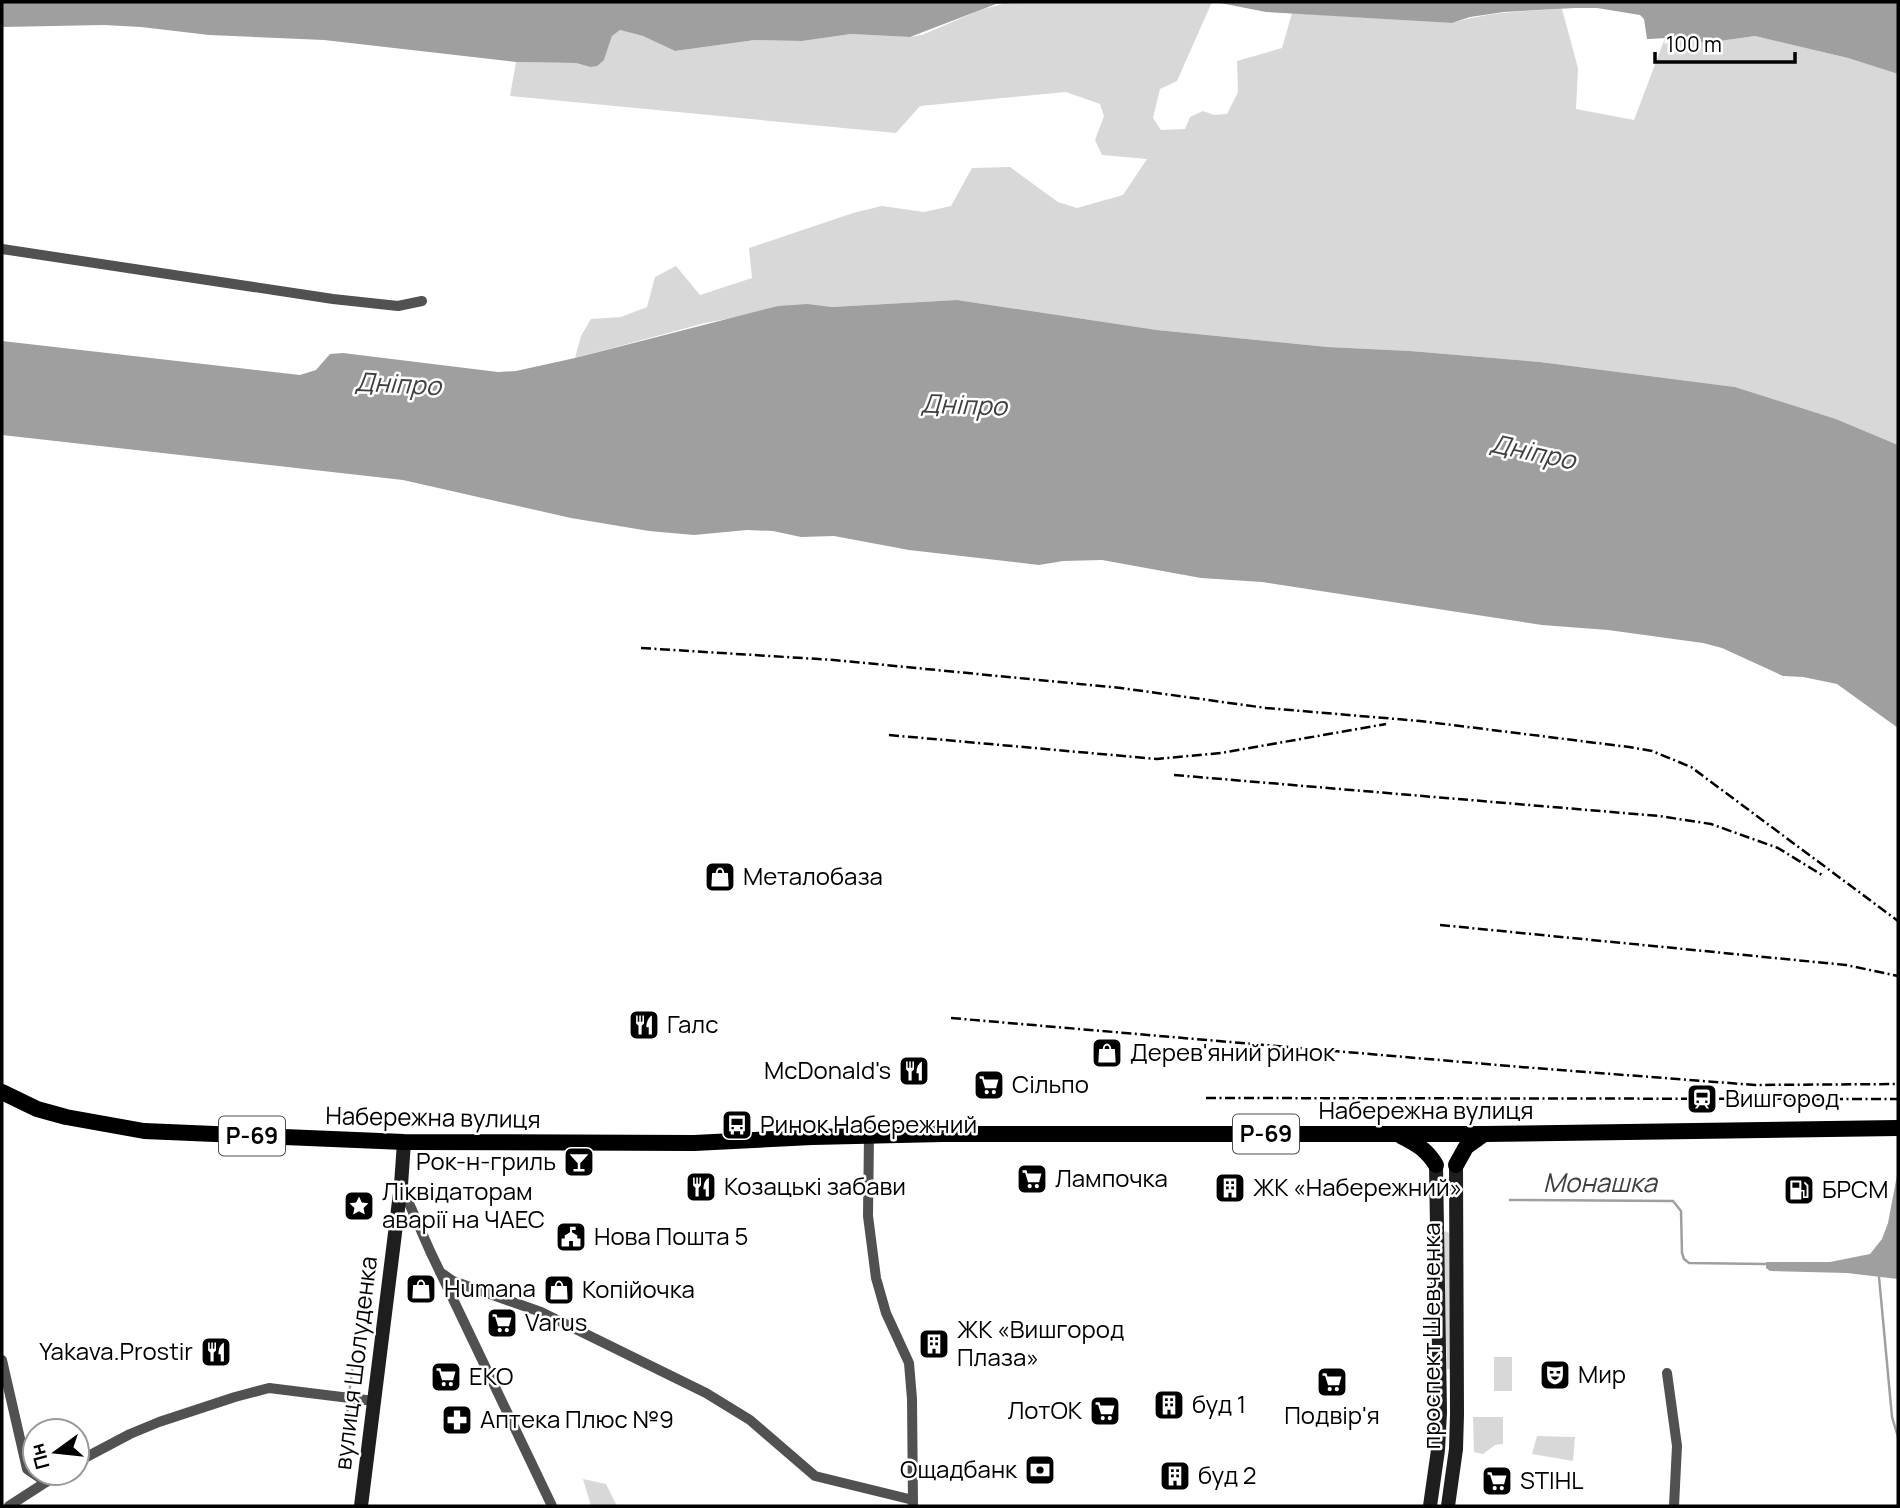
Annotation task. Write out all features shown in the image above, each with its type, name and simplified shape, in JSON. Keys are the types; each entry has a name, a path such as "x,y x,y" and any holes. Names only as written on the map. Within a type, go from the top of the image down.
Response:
{"main road":[{"name":"Набережна вулиця","path":"2,1092 37,1109 66,1117 144,1131 404,1142 694,1143 869,1135 1396,1134 1898,1128"},
{"path":"1443,1133 1456,1165"},
{"path":"1436,1165 1438,1144 1443,1133"},
{"path":"1456,1165 1466,1147 1484,1133"},
{"path":"1396,1134 1421,1146 1436,1165"}],"street":[{"path":"2,249 332,299 398,306 422,301"},
{"path":"440,1272 453,1281 541,1312 706,1393 750,1420 816,1476 913,1503 909,1363 886,1313 876,1278 868,1216 869,1135"},
{"name":"вулиця Шолуденка","path":"361,1506 404,1142"},
{"name":"проспект Шевченка","path":"1430,1506 1440,1412 1436,1165"},
{"name":"проспект Шевченка","path":"1448,1506 1456,1449 1457,1414 1456,1165"},
{"path":"401,1185 552,1506"},
{"path":"1437,1226 1456,1226"},
{"path":"2,1360 21,1443"},
{"path":"1667,1373 1677,1446 1674,1506"},
{"path":"91,1455 159,1422 269,1388 374,1401"},
{"path":"9,1506 38,1487"}],"shaded area":[{"path":"1010,2 1212,2 1177,81 1160,89 1153,118 1161,130 1185,129 1190,117 1203,111 1214,115 1227,114 1238,92 1237,61 1282,48 1292,13 1452,23 1493,14 1562,9 1578,68 1576,109 1634,120 1665,38 1682,37 1706,43 1755,36 1848,58 1898,74 1898,445 1836,419 1735,387 1540,362 1328,347 1157,330 957,300 832,307 808,304 705,323 575,358 581,336 591,319 621,317 647,307 655,277 676,266 700,295 752,278 749,248 882,206 924,212 951,206 972,168 1010,167 1058,202 1077,208 1123,195 1147,159 1102,155 1095,140 1104,116 1100,104 1066,92 920,106 896,133 510,96 516,62 576,63 589,67 604,60 612,36 620,30 643,36 675,51 755,40 802,41 851,34 910,37 922,35 980,10"},
{"path":"1445,1231 1449,1233 1452,1369 1447,1369"},
{"path":"1494,1357 1512,1357 1512,1391 1494,1391"},
{"path":"1473,1417 1503,1417 1503,1444 1495,1445 1483,1454 1474,1452"},
{"path":"1537,1436 1575,1437 1573,1461 1532,1454"},
{"path":"583,1479 606,1484 617,1506 591,1506"}],"water":[{"path":"2,2 1042,2 996,4 910,37 851,34 802,41 755,40 675,51 643,36 620,30 612,36 604,60 597,66 590,67 576,63 516,62 324,40 209,35 141,27 2,27"},
{"path":"1215,2 1898,2 1898,74 1848,58 1755,36 1706,43 1682,37 1647,39 1644,19 1640,15 1597,8 1504,12 1470,17 1452,23 1266,12"},
{"name":"Дніпро","path":"957,300 1157,330 1328,347 1540,362 1735,387 1836,419 1898,445 1898,728 1837,684 1783,676 1722,648 1703,643 1608,630 1542,625 1262,582 1201,578 1102,560 1039,565 909,550 834,536 801,537 773,531 747,530 694,535 649,531 571,518 403,480 2,435 2,341 300,375 316,370 330,354 343,353 498,372 516,371 575,358 778,306 808,304 832,307"},
{"path":"1898,1170 1898,1279 1847,1273 1770,1271 1766,1268 1766,1262 1830,1262 1870,1254 1882,1239 1888,1223"}],"waterway":[{"name":"Монашка","path":"1510,1200 1673,1201 1681,1211 1682,1253 1689,1263 1765,1264"},
{"path":"1879,1277 1892,1417 1898,1437"},
{"name":"Монашка","path":"349,1394 357,1334"},
{"name":"Монашка","path":"346,1421 349,1400"}],"railway":[{"path":"641,648 834,660 1121,688 1266,708 1420,721 1652,751 1691,767 1898,921"},
{"path":"889,735 1157,759 1221,753 1386,724"},
{"path":"1174,775 1659,816 1711,824 1778,848 1822,875"},
{"path":"1440,925 1846,965 1898,976"},
{"path":"951,1018 1755,1085 1898,1084"},
{"path":"1206,1098 1898,1099"}],"place":[{"name":"Металобаза","path":"720,877"},
{"name":"Галс","path":"644,1025"},
{"name":"Дерев'яний ринок","path":"1107,1053"},
{"name":"McDonald's","path":"914,1071"},
{"name":"Сільпо","path":"989,1085"},
{"name":"Вишгород","path":"1702,1099"},
{"name":"Ринок Набережний","path":"737,1125"},
{"name":"Рок-н-гриль","path":"579,1162"},
{"name":"Лампочка","path":"1032,1179"},
{"name":"Козацькі забави","path":"701,1187"},
{"name":"ЖК «Набережний»","path":"1230,1188"},
{"name":"БРСМ","path":"1799,1190"},
{"name":"Ліквідаторам аварії на ЧАЕС","path":"359,1206"},
{"name":"Нова Пошта 5","path":"571,1237"},
{"name":"Humana","path":"421,1289"},
{"name":"Копійочка","path":"559,1290"},
{"name":"Varus","path":"502,1323"},
{"name":"ЖК «Вишгород Плаза»","path":"934,1344"},
{"name":"Yakava.Prostir","path":"216,1352"},
{"name":"Мир","path":"1555,1375"},
{"name":"EKO","path":"446,1377"},
{"name":"Подвір'я","path":"1332,1382"},
{"name":"буд 1","path":"1169,1405"},
{"name":"ЛотОК","path":"1105,1411"},
{"name":"Аптека Плюс №9","path":"457,1420"},
{"name":"Ощадбанк","path":"1040,1470"},
{"name":"буд 2","path":"1175,1476"},
{"name":"STIHL","path":"1497,1481"}]}
